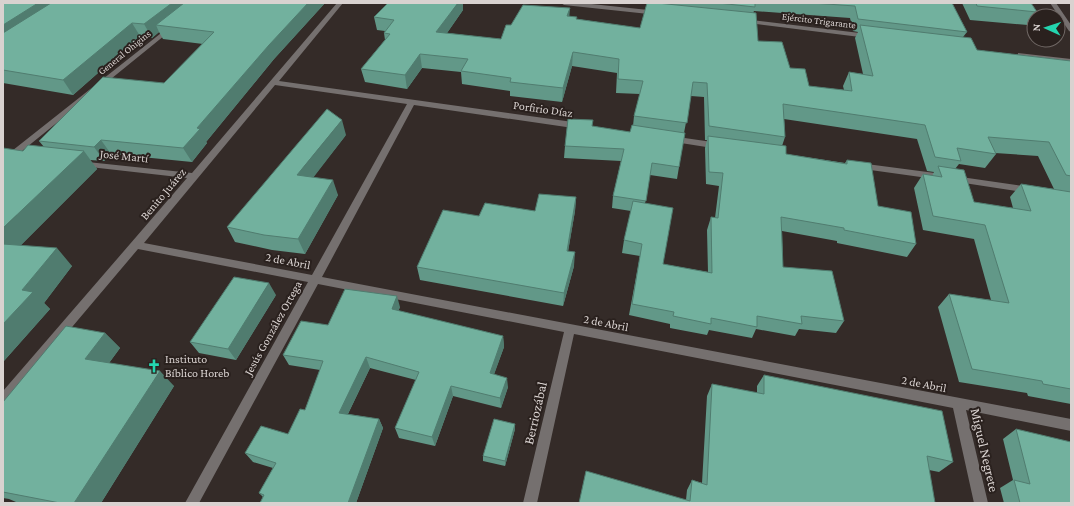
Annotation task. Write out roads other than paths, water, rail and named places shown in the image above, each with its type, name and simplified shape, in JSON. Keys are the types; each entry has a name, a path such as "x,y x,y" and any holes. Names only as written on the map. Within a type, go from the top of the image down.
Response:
{"street":[{"name":"Benito Juárez","path":"3,400 195,176 340,3"},
{"path":"564,3 665,13"},
{"path":"1052,3 1071,30"},
{"name":"Ejército Trigarante","path":"736,21 876,37"},
{"name":"General Ohigins","path":"3,162 7,155 178,23"},
{"path":"1016,54 1071,61"},
{"name":"Porfirio Díaz","path":"273,82 586,127"},
{"name":"Jesús González Ortega","path":"192,503 412,102"},
{"path":"664,138 727,147"},
{"path":"7,155 26,157"},
{"name":"José Martí","path":"72,162 195,176"},
{"path":"852,165 1040,191"},
{"name":"2 de Abril","path":"136,245 1071,425"},
{"name":"Berriozábal","path":"530,503 570,329"},
{"name":"Miguel Negrete","path":"958,403 981,503"}],"place":[{"name":"Instituto Bíblico Horeb","path":"154,366"}]}
